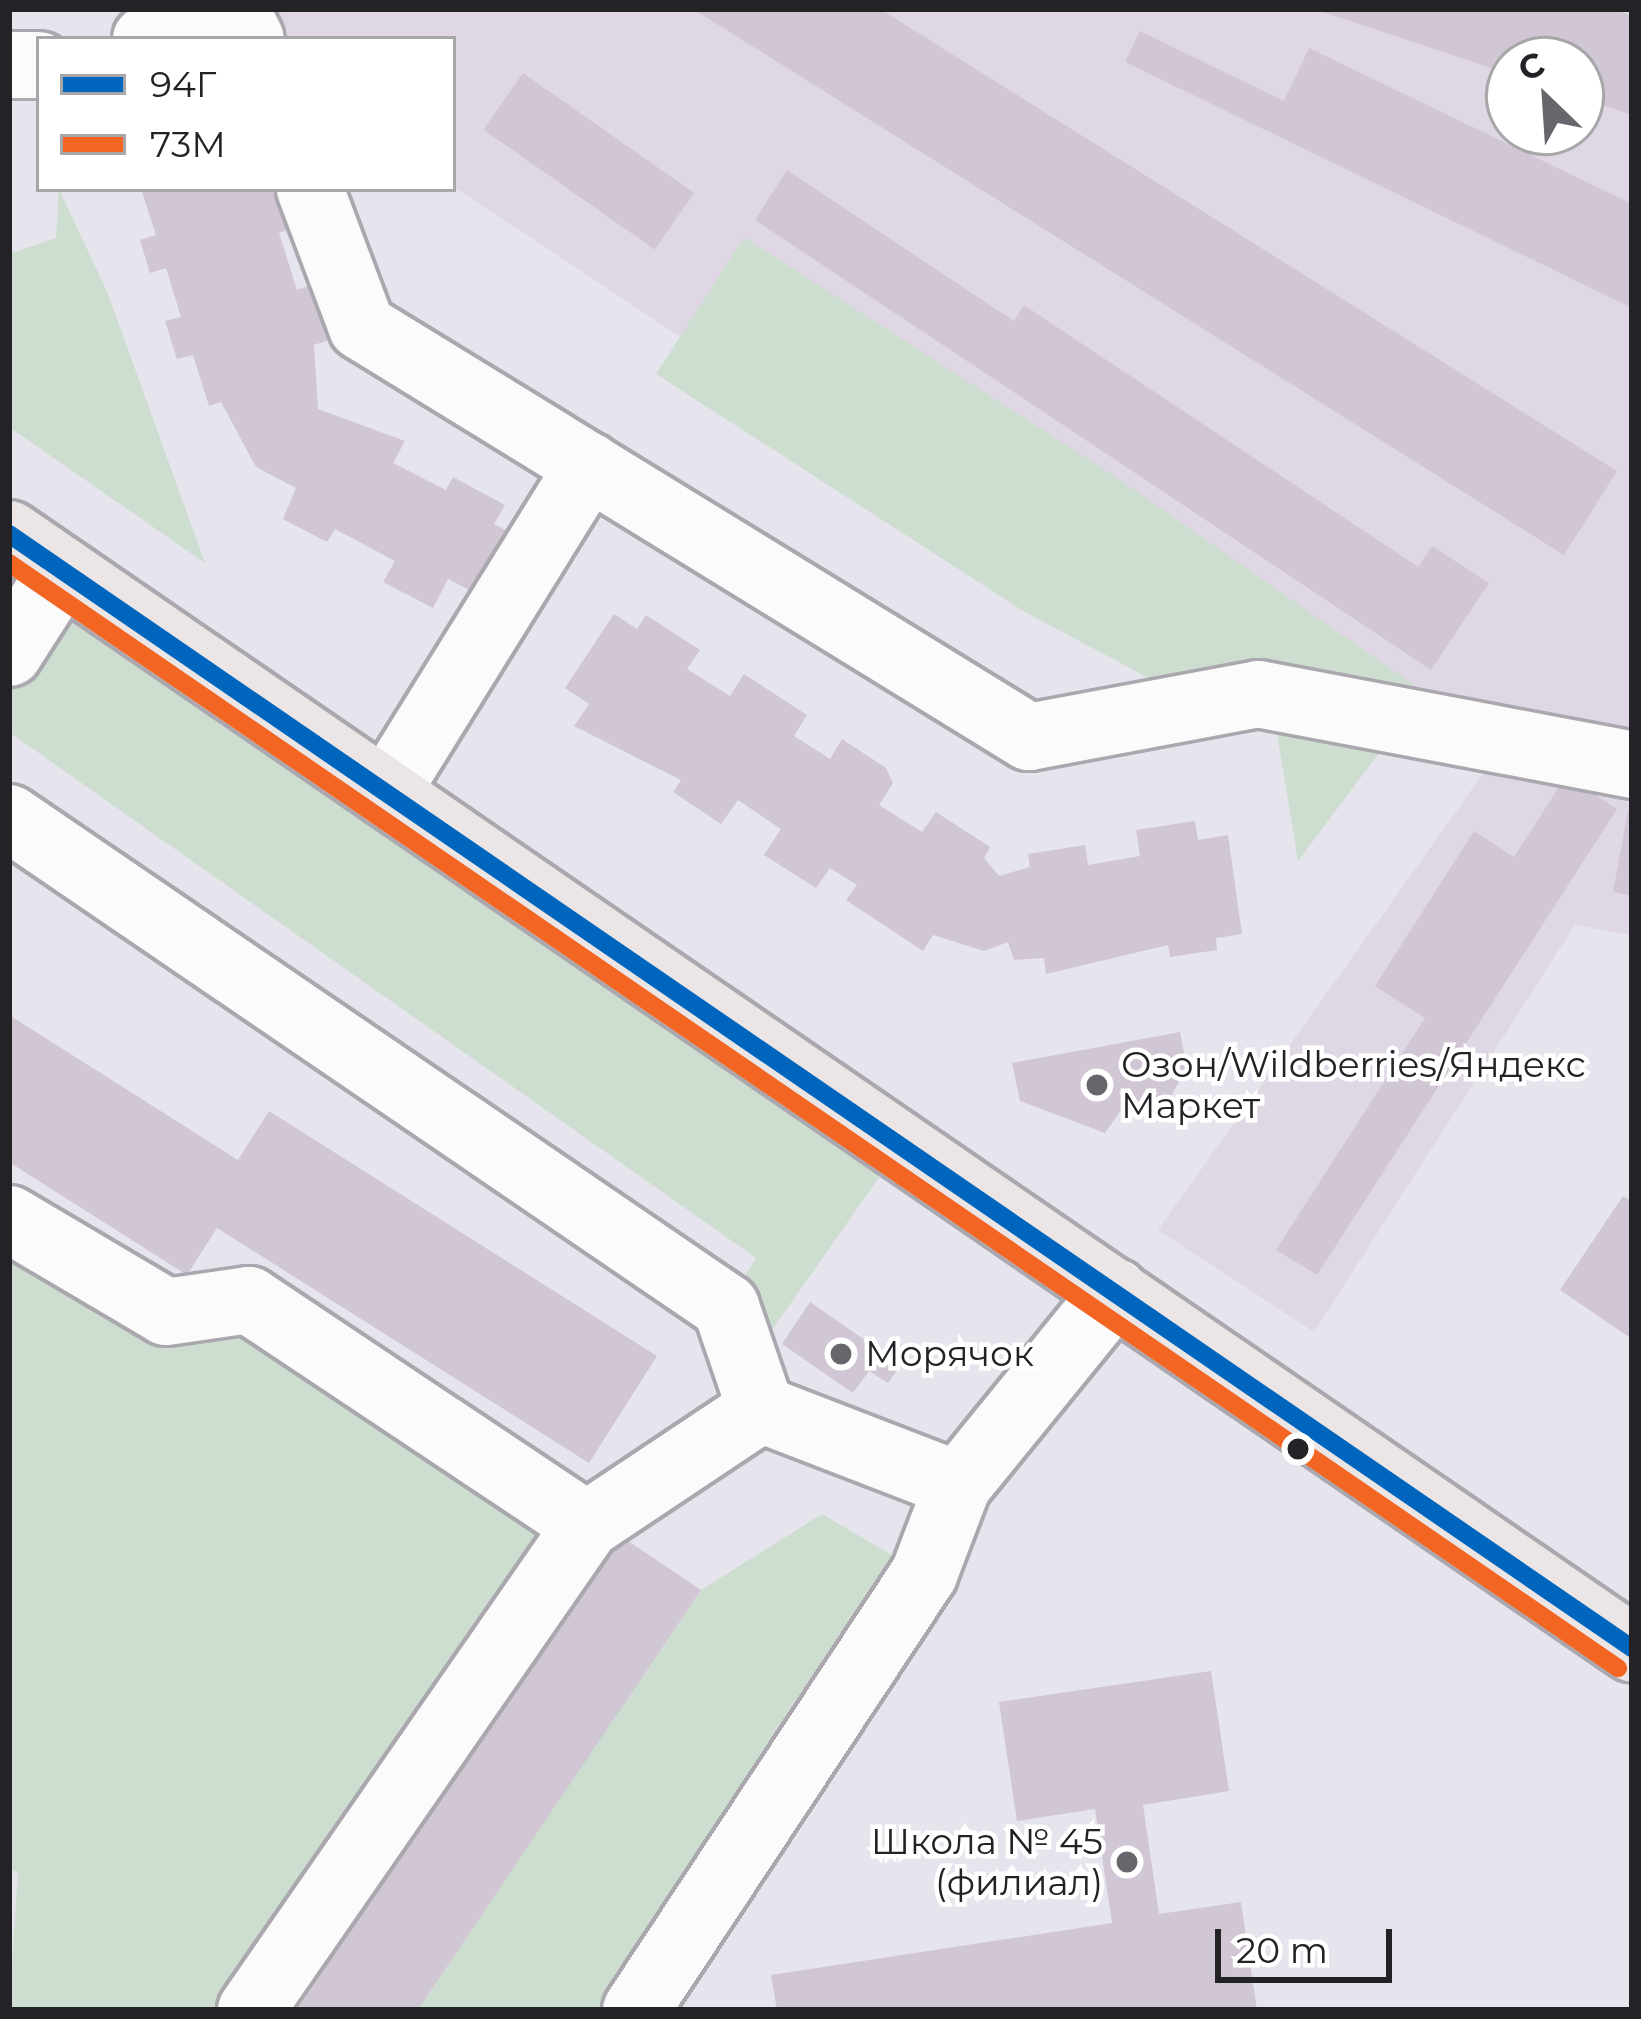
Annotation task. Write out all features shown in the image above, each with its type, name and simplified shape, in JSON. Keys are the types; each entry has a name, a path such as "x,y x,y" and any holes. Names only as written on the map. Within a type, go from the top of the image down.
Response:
{"main road":[{"path":"35,552 1632,1648"}],"street":[{"path":"157,36 238,14 249,36"},
{"path":"311,192 362,327 1029,737 1258,694 1502,746 1632,766"},
{"path":"386,793 589,466"},
{"path":"9,653 35,552"},
{"path":"9,818 726,1306 761,1409"},
{"path":"9,1219 166,1312 249,1300 587,1526"},
{"path":"636,2010 924,1574 958,1485 1115,1292"},
{"path":"761,1409 958,1485"},
{"path":"251,2010 587,1526 761,1409"}],"shaded area":[{"path":"189,9 1632,9 1632,935 1575,925 1314,1332 1158,1230 1502,747 744,238 680,337 456,188 456,36 228,36"}],"green space":[{"path":"60,192 108,294 205,563 9,427 9,254 56,238"},
{"path":"744,237 1113,475 1502,746 1400,725 1298,861 1271,697 1199,705 1025,612 656,374"},
{"path":"9,534 901,1146 751,1360 726,1307 756,1258 9,732"},
{"path":"9,1219 165,1312 249,1300 587,1525 251,2010 9,2010 18,1873 9,1867"},
{"path":"822,1514 924,1574 629,2010 410,2010 701,1590"}],"building":[{"path":"693,9 880,9 1617,471 1564,555"},
{"path":"1314,9 1612,9 1632,16 1632,115 1605,106 1605,36 1485,36 1485,66"},
{"path":"1140,31 1284,101 1309,48 1485,133 1485,156 1533,156 1632,204 1632,308 1125,62"},
{"path":"523,73 694,193 655,249 483,130"},
{"path":"787,170 1014,321 1024,305 1418,567 1432,546 1489,583 1431,670 755,220"},
{"path":"142,192 284,192 295,227 279,233 297,290 314,284 332,339 314,345 318,409 405,441 393,463 446,490 453,477 505,505 494,524 511,533 479,595 448,579 433,608 383,582 395,561 335,529 327,542 283,519 296,488 256,467 221,402 209,406 193,355 177,359 165,321 181,317 166,268 150,273 140,240 156,235"},
{"path":"614,614 637,629 646,615 700,650 687,669 730,696 744,674 807,715 794,736 830,759 842,739 886,768 893,783 879,805 922,832 936,812 990,847 984,858 999,876 1030,867 1028,854 1085,845 1088,865 1140,856 1136,830 1195,821 1198,840 1228,835 1242,934 1216,938 1217,950 1170,957 1168,945 1046,974 1044,958 1014,960 1008,942 984,951 933,935 923,951 846,900 857,885 830,868 816,888 764,855 781,829 738,800 721,824 673,792 681,780 574,726 589,704 565,688"},
{"path":"1566,776 1617,809 1317,1275 1276,1250 1425,1018 1375,986 1474,831 1514,857"},
{"path":"1632,800 1632,896 1613,892"},
{"path":"9,1015 238,1160 269,1111 657,1356 589,1463 217,1228 187,1275 9,1162"},
{"name":"Озон/Wildberries/Яндекс Маркет","path":"1180,1032 1187,1069 1166,1104 1121,1110 1105,1133 1020,1101 1012,1063"},
{"path":"1623,1196 1632,1202 1632,1339 1560,1290"},
{"name":"Морячок","path":"810,1302 901,1365 888,1383 869,1371 853,1393 782,1344"},
{"path":"618,1534 701,1590 418,2010 297,2010"},
{"name":"Школа № 45 (филиал)","path":"1211,1671 1229,1791 1143,1805 1159,1914 1241,1902 1257,2010 777,2010 771,1975 1112,1923 1095,1809 1017,1821 999,1702"}],"transit line":[{"name":"94Г","path":"9,534 1632,1648"},
{"name":"73М","path":"9,563 1618,1668"}],"place":[{"name":"Озон/Wildberries/Яндекс Маркет","path":"1097,1085"},
{"name":"Морячок","path":"841,1354"},
{"name":"Школа № 45 (филиал)","path":"1127,1862"}]}
